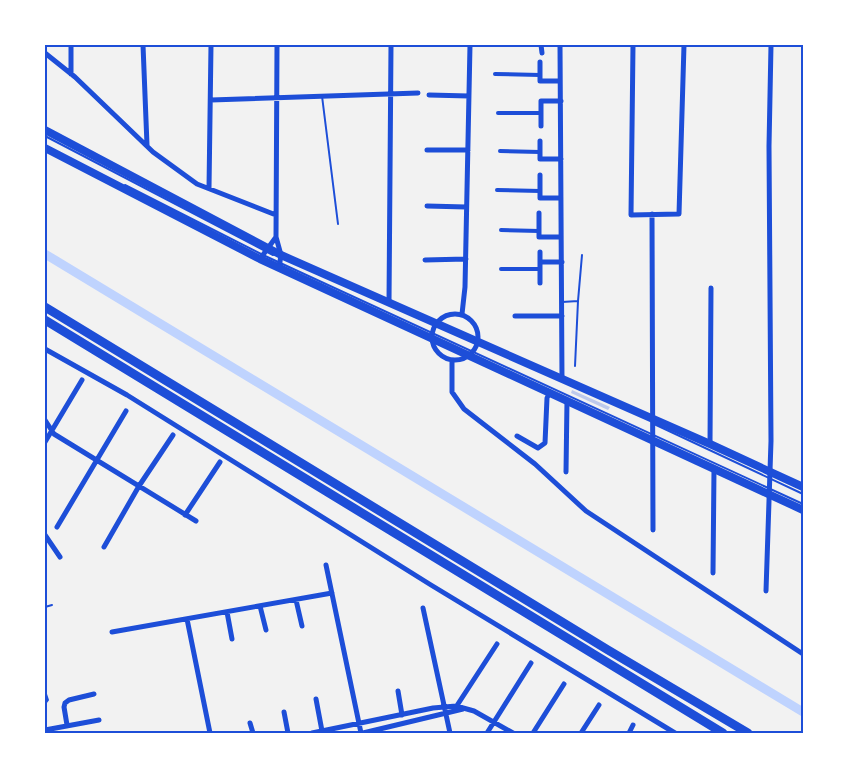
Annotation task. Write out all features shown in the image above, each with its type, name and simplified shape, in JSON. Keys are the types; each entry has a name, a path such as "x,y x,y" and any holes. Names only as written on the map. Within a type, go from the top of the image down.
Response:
{"highway":[{"path":"45,130 225,226 264,254 389,302 653,421 710,444 769,474 803,487"},
{"path":"45,146 221,238 280,261 550,392 653,437 714,469 768,491 803,510"},
{"path":"45,307 748,733"},
{"path":"45,320 723,733"}],"street":[{"path":"71,45 71,74"},
{"path":"143,45 147,146"},
{"path":"209,188 211,45"},
{"path":"277,45 276,237 280,261"},
{"path":"389,302 391,45"},
{"path":"462,314 466,259 470,45"},
{"path":"542,45 542,52"},
{"path":"560,45 562,379"},
{"path":"633,45 631,215 679,214 684,45"},
{"path":"766,591 771,441 769,146 771,45"},
{"path":"45,53 71,74 147,146 197,183 276,215"},
{"path":"540,62 540,81 560,81"},
{"path":"495,74 540,75"},
{"path":"211,100 418,93"},
{"path":"429,95 469,96"},
{"path":"541,126 541,101 561,101"},
{"path":"498,113 541,113"},
{"path":"540,141 540,159 561,159"},
{"path":"427,150 468,150"},
{"path":"500,152 540,152"},
{"path":"540,176 540,198 561,198"},
{"path":"497,190 540,191"},
{"path":"427,206 466,207"},
{"path":"540,213 539,237 561,237"},
{"path":"652,214 652,530"},
{"path":"501,230 539,231"},
{"path":"264,254 276,237"},
{"path":"540,252 540,283"},
{"path":"425,260 466,259"},
{"path":"540,262 562,262"},
{"path":"501,269 540,269"},
{"path":"710,444 711,288"},
{"path":"452,313 462,314 471,320 477,330 477,343 471,353 452,360 440,355 433,344 431,335 435,324 443,316 452,313"},
{"path":"515,316 562,316"},
{"path":"45,349 127,395 431,585 675,733"},
{"path":"452,360 452,392 464,409 535,464 586,510 803,654"},
{"path":"45,442 82,380"},
{"path":"517,436 538,448 545,443 550,392"},
{"path":"566,472 567,400"},
{"path":"57,527 126,411"},
{"path":"45,420 54,434 196,521"},
{"path":"104,547 139,486 173,435"},
{"path":"185,515 220,462"},
{"path":"713,573 714,469"},
{"path":"45,535 60,557"},
{"path":"326,565 362,733 445,714 456,709 496,644"},
{"path":"112,632 332,593"},
{"path":"296,600 302,626"},
{"path":"260,606 266,630"},
{"path":"423,608 450,733"},
{"path":"227,612 232,639"},
{"path":"187,619 210,733"},
{"path":"487,733 531,663"},
{"path":"533,733 564,684"},
{"path":"398,691 402,715"},
{"path":"67,725 65,703 94,694"},
{"path":"316,699 322,731"},
{"path":"581,733 599,705"},
{"path":"312,733 444,707 465,708 494,721 513,733"},
{"path":"284,712 288,733"},
{"path":"45,730 99,720"},
{"path":"250,723 253,733"},
{"path":"404,724 405,733"},
{"path":"629,733 633,725"}],"lane":[{"path":"322,96 338,224"},
{"path":"45,136 264,254"},
{"path":"45,146 264,254"},
{"path":"575,366 582,255"},
{"path":"280,261 435,324"},
{"path":"562,302 578,301"},
{"path":"477,343 769,474 803,494"},
{"path":"471,353 768,491 803,504"},
{"path":"45,607 52,605"},
{"path":"45,691 48,700 45,704"}],"building":[{"path":"572,390 610,407 608,410 571,393"}],"waterway":[{"path":"45,254 803,712"}]}
